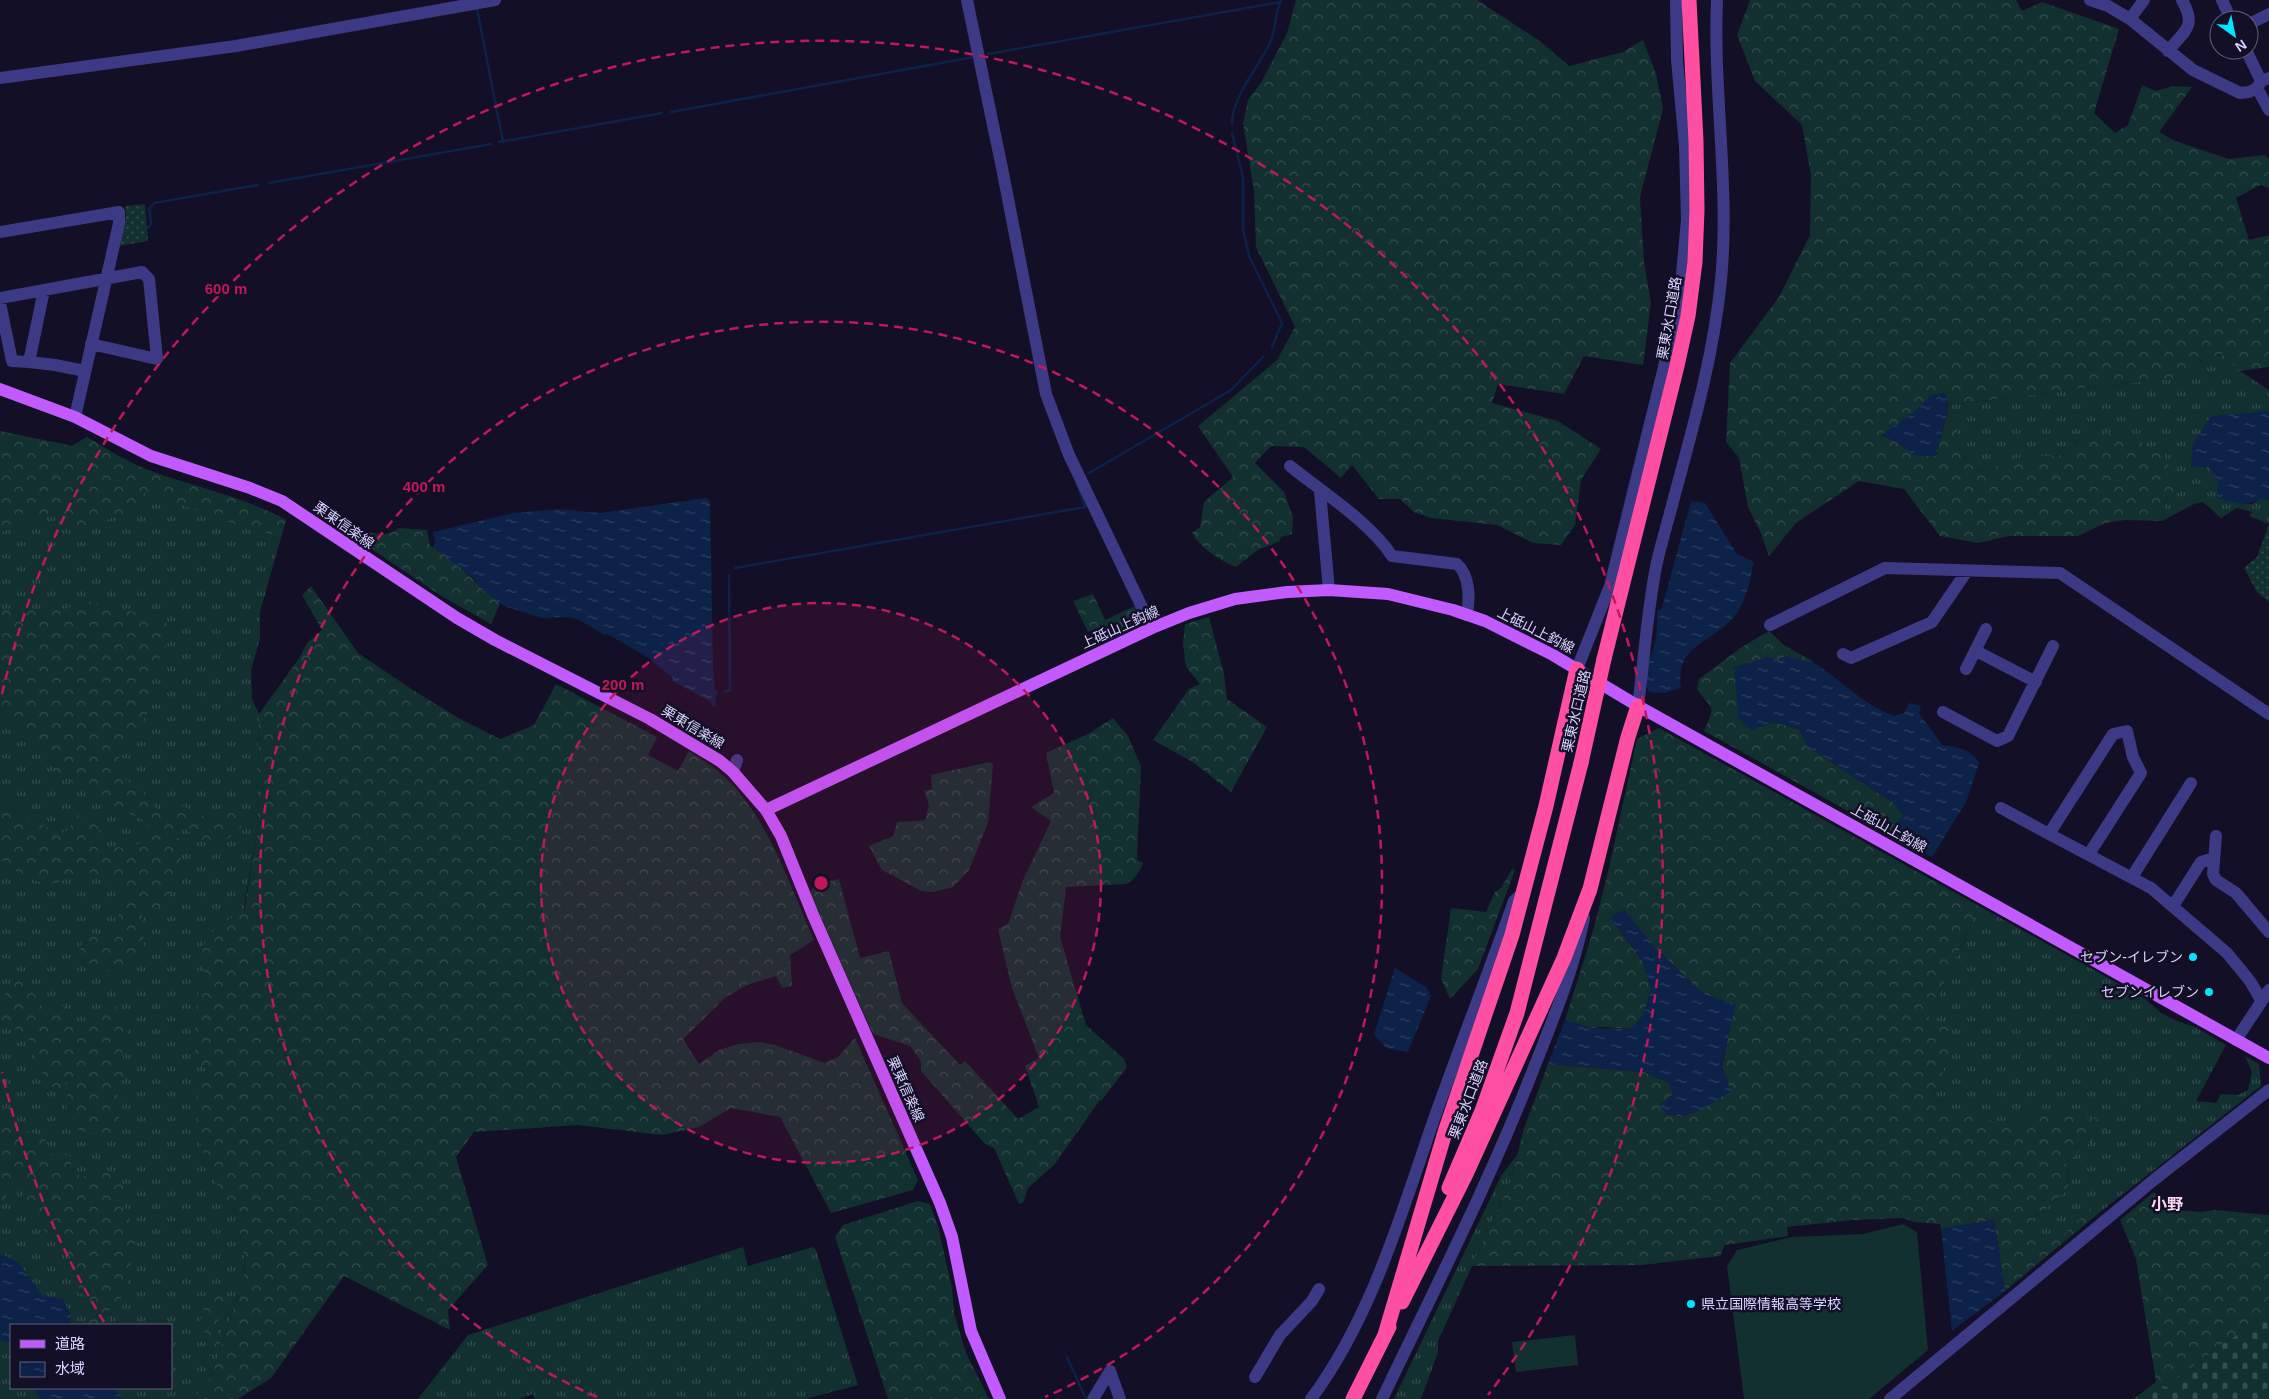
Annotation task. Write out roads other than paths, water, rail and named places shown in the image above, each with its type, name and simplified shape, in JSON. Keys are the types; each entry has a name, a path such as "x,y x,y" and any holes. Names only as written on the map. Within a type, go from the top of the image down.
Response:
{"highway":[{"name":"栗東水口道路","path":"1353,1399 1385,1335 1482,1111 1516,1013 1581,763 1604,659 1688,316 1695,262 1697,210 1696,151 1688,0"},
{"path":"1385,1335 1446,1129 1509,945 1556,765 1577,669"},
{"path":"1385,1335 1466,1174 1529,1039 1564,958 1590,889 1628,736 1638,706"}],"main road":[{"name":"栗東信楽線","path":"0,389 75,417 152,456 250,488 282,501 457,618 495,640 650,718 735,766 766,810 784,844 813,915 940,1203 952,1237 971,1331 1000,1399"},
{"name":"上砥山上鈎線","path":"766,810 1152,628 1235,599 1287,592 1329,590 1388,594 1466,615 1520,638 1577,669 1638,706 2269,1058"}],"street":[{"path":"0,78 236,46 495,0"},
{"path":"967,0 1046,394 1069,455 1152,628"},
{"path":"1577,669 1610,586 1679,306 1687,220 1685,146 1677,60 1676,0"},
{"path":"1638,706 1656,568 1698,409 1710,353 1721,280 1723,226 1721,116 1716,24 1717,0"},
{"path":"2090,0 2108,6 2130,19 2193,70 2240,93 2249,92 2262,82"},
{"path":"2130,19 2144,0"},
{"path":"2168,51 2189,24 2190,14 2182,0"},
{"path":"2251,60 2262,82 2269,110"},
{"path":"0,232 118,212 119,223 75,417"},
{"path":"0,298 142,272 149,279 157,359 91,344"},
{"path":"29,362 44,290"},
{"path":"0,303 12,360 55,364 84,371"},
{"path":"1290,466 1357,519 1387,548 1392,556 1457,564 1463,569 1470,604 1466,615"},
{"path":"1320,490 1329,590"},
{"path":"1770,625 1885,568 2060,573 2269,714"},
{"path":"1843,654 1851,658 1932,622 1967,571"},
{"path":"1966,668 1986,629"},
{"path":"1943,712 1997,742 2008,736 2053,646"},
{"path":"1976,651 2036,682"},
{"path":"2049,834 2112,734 2127,731 2133,757 2141,773 2089,854"},
{"path":"2132,876 2192,783"},
{"path":"2001,808 2132,876 2151,888 2233,959 2250,981 2265,995 2236,1040"},
{"path":"2216,836 2213,874 2216,880 2236,893 2269,932"},
{"path":"2173,906 2201,862 2214,858"},
{"path":"1311,1399 1348,1338 1368,1300 1391,1243 1514,901 1524,888"},
{"path":"1382,1399 1496,1160 1529,1082 1562,997 1578,949 1590,889"},
{"path":"1890,1399 2155,1179 2269,1090"},
{"path":"1255,1376 1280,1335 1312,1301 1319,1289"},
{"path":"1093,1399 1110,1371 1120,1399"}],"water":[{"path":"1945,393 1949,405 1936,456 1914,455 1897,442 1881,435 1916,411 1932,395"},
{"path":"2269,411 2269,500 2260,499 2250,503 2238,503 2217,497 2219,483 2209,467 2191,467 2193,444 2211,416"},
{"path":"706,498 710,501 713,669 715,691 717,691 718,695 715,696 716,706 712,706 711,702 673,681 672,677 646,656 577,619 565,617 542,618 504,606 484,591 472,577 433,547 435,543 433,532 513,513 558,509 600,513"},
{"path":"1691,501 1705,503 1737,554 1754,562 1746,595 1737,613 1728,623 1690,653 1680,673 1681,688 1664,693 1649,692 1646,672 1656,639 1657,611 1662,608"},
{"path":"1786,656 1816,664 1873,706 1894,716 1904,713 1909,703 1921,706 1919,713 1942,745 1963,749 1979,763 1966,802 1932,857 1891,835 1903,815 1895,804 1807,746 1799,729 1774,722 1751,730 1739,719 1734,667 1768,657 1777,661"},
{"path":"1625,910 1651,942 1700,991 1735,1004 1722,1067 1731,1091 1704,1108 1683,1117 1666,1114 1660,1105 1673,1094 1669,1082 1644,1072 1548,1064 1565,1020 1590,1028 1630,1029 1644,1015 1651,989 1644,963 1611,919 1614,914"},
{"path":"1395,968 1427,988 1431,996 1408,1052 1386,1048 1374,1034"},
{"path":"1994,1220 2005,1291 1952,1331 1941,1229"},
{"path":"2,1254 18,1262 43,1296 63,1299 71,1316 71,1324 10,1324 10,1343 0,1340 0,1255"},
{"path":"35,1389 114,1389 124,1399 39,1399"}],"waterway":[{"path":"1232,124 1233,113 1241,92 1271,41 1281,0"},
{"path":"988,54 1280,2"},
{"path":"477,9 503,142"},
{"path":"671,112 974,57"},
{"path":"499,142 662,113"},
{"path":"1232,133 1243,178 1243,229 1249,256 1282,323 1272,347"},
{"path":"269,183 491,144"},
{"path":"148,228 151,224 149,209 154,203 258,185"},
{"path":"1089,473 1231,390 1263,357"},
{"path":"735,568 1085,507 1076,480"},
{"path":"725,692 730,690 729,575"},
{"path":"1067,1357 1086,1399"}],"place":[{"name":"セブン-イレブン","path":"2193,957"},
{"name":"セブンイレブン","path":"2209,992"},
{"name":"県立国際情報高等学校","path":"1691,1304"}],"district":[{"name":"小野","path":"2167,1204"}]}
